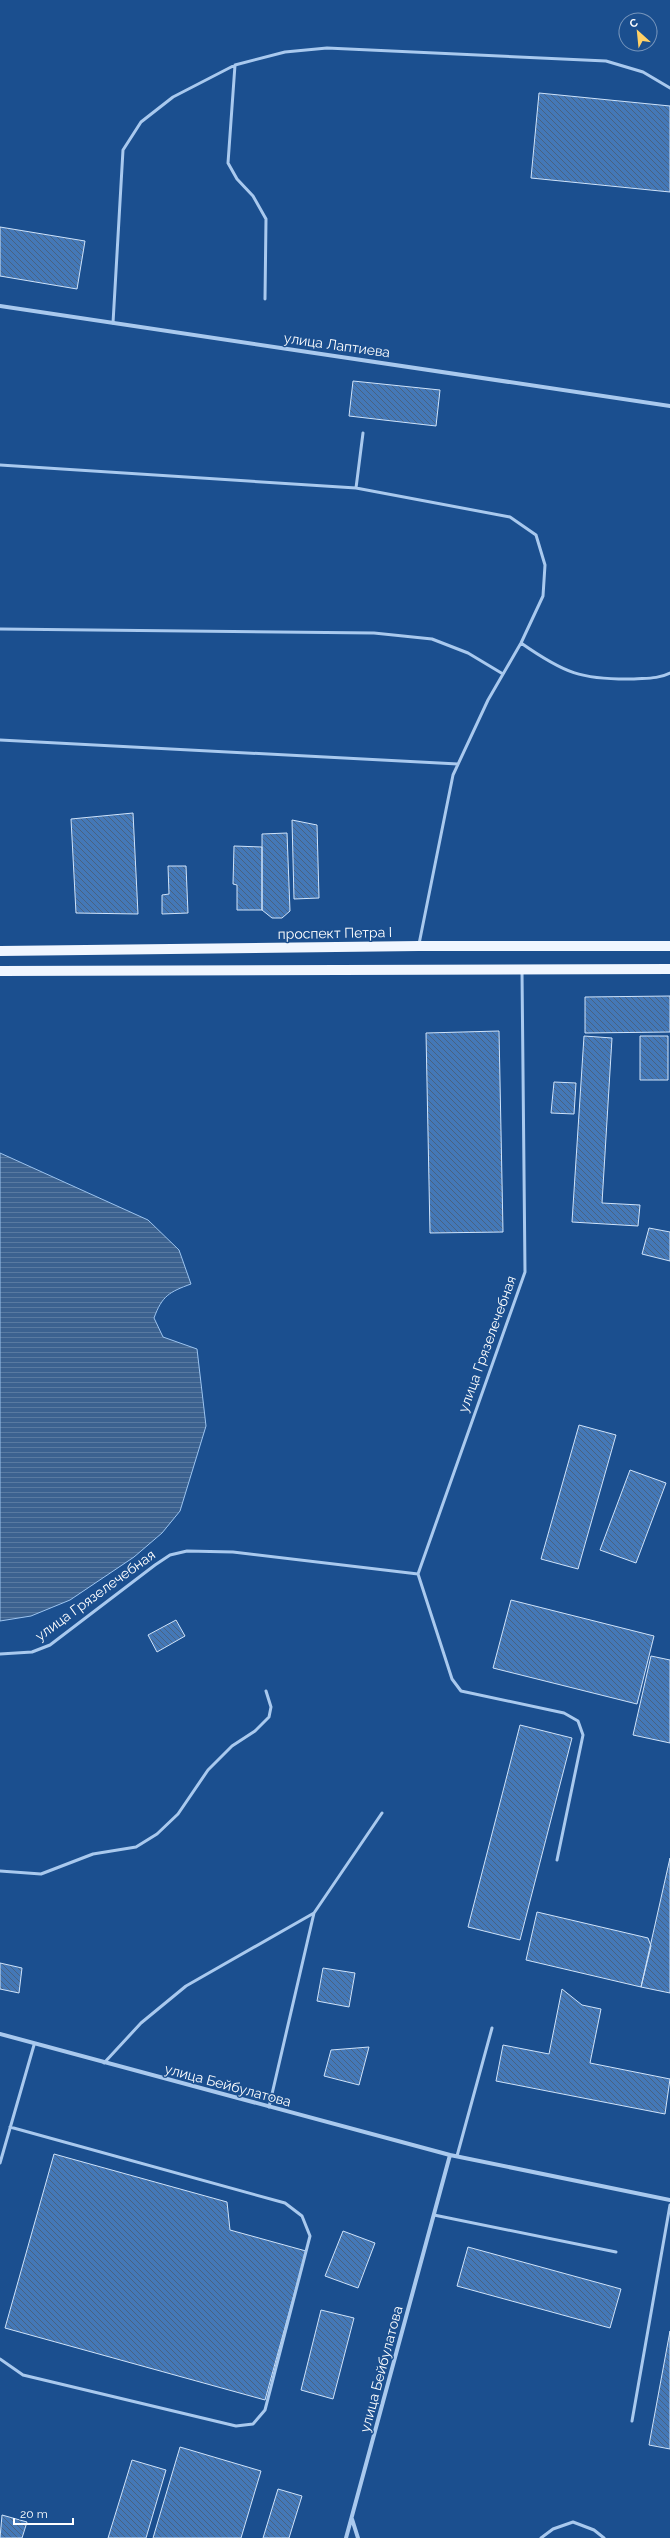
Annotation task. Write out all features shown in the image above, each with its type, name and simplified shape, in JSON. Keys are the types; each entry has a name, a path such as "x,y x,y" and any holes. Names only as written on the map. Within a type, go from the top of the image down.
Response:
{"main road":[{"name":"проспект Петра I","path":"0,951 419,946 670,946"},
{"path":"0,971 670,969"}],"street":[{"name":"улица Лаптиева","path":"0,306 670,406"},
{"name":"улица Бейбулатова","path":"0,2034 34,2045 450,2155 670,2200"},
{"name":"улица Бейбулатова","path":"346,2538 450,2155"},
{"path":"352,2519 358,2538"}],"lane":[{"path":"113,323 123,150 141,122 173,97 235,65 285,52 327,48 606,61 644,72 670,88"},
{"path":"235,65 228,163 237,179 253,196 266,219 265,299"},
{"path":"356,488 363,433"},
{"path":"0,466 356,488 510,517 536,535 545,565 543,596 522,643 503,674 453,775 419,946"},
{"path":"0,628 374,633 432,639 468,653 503,674"},
{"path":"522,643 552,665 579,676 618,679 661,678 670,673"},
{"path":"0,740 458,764"},
{"name":"улица Грязелечебная","path":"0,1654 32,1652 50,1645 154,1565 170,1555 187,1551 234,1552 418,1574 525,1272 522,969"},
{"path":"418,1574 452,1679 461,1691 564,1712 578,1721 584,1735 557,1860"},
{"path":"0,1870 41,1874 93,1854 136,1847 157,1834 178,1814 208,1770 232,1746 255,1731 269,1716 271,1707 266,1691"},
{"path":"269,2107 314,1913 382,1813"},
{"path":"104,2063 140,2023 186,1986 314,1913"},
{"path":"457,2156 492,2028"},
{"path":"0,2163 34,2045"},
{"path":"0,2359 23,2375 236,2426 253,2424 265,2410 310,2236 302,2216 285,2203 10,2128"},
{"path":"632,2421 670,2205"},
{"path":"434,2214 616,2252"},
{"path":"541,2538 553,2529 573,2522 594,2530 604,2538"}],"water":[{"path":"0,1153 148,1220 179,1250 191,1284 172,1292 167,1296 160,1305 154,1318 163,1337 197,1349 206,1426 180,1511 162,1533 134,1557 70,1600 31,1616 0,1621"}],"building":[{"path":"539,93 670,106 670,192 531,178"},
{"path":"0,227 85,241 77,289 0,276"},
{"path":"353,381 440,390 436,426 349,416"},
{"path":"133,813 138,914 76,913 71,819"},
{"path":"292,820 317,825 319,898 294,899"},
{"path":"287,833 290,911 282,918 272,918 262,910 262,834"},
{"path":"234,846 262,847 262,910 237,910 237,885 233,884"},
{"path":"168,866 186,866 188,913 162,914 162,895 169,894"},
{"path":"670,996 670,1032 585,1033 585,997"},
{"path":"499,1031 503,1232 430,1233 426,1033"},
{"path":"584,1036 612,1038 602,1203 640,1205 638,1226 572,1222"},
{"path":"640,1036 668,1036 668,1080 640,1080"},
{"path":"554,1082 576,1083 574,1114 551,1113"},
{"path":"649,1228 670,1232 670,1261 642,1254"},
{"path":"579,1425 616,1435 578,1569 541,1559"},
{"path":"630,1470 666,1483 636,1563 600,1550"},
{"path":"511,1600 654,1636 637,1704 493,1668"},
{"path":"176,1620 185,1636 157,1652 148,1635"},
{"path":"651,1656 670,1660 670,1743 633,1735"},
{"path":"520,1725 572,1738 520,1940 468,1927"},
{"path":"670,1858 670,1993 641,1987"},
{"path":"537,1912 648,1938 651,1946 641,1987 526,1960"},
{"path":"0,1963 22,1968 19,1993 0,1989"},
{"path":"323,1968 355,1973 349,2007 317,2001"},
{"path":"562,1989 582,2005 601,2009 590,2063 670,2079 665,2114 496,2081 503,2045 549,2054"},
{"path":"369,2047 359,2085 324,2076 331,2050"},
{"path":"54,2154 227,2202 230,2230 306,2251 265,2400 5,2328"},
{"path":"343,2231 375,2243 358,2288 325,2276"},
{"path":"468,2247 621,2289 610,2328 457,2286"},
{"path":"321,2310 354,2318 333,2399 301,2390"},
{"path":"670,2331 670,2449 649,2445"},
{"path":"180,2447 261,2471 241,2538 153,2538"},
{"path":"132,2460 166,2470 146,2538 108,2538"},
{"path":"278,2489 302,2496 289,2538 263,2538"},
{"path":"2,2515 27,2522 22,2538 0,2538"}]}
